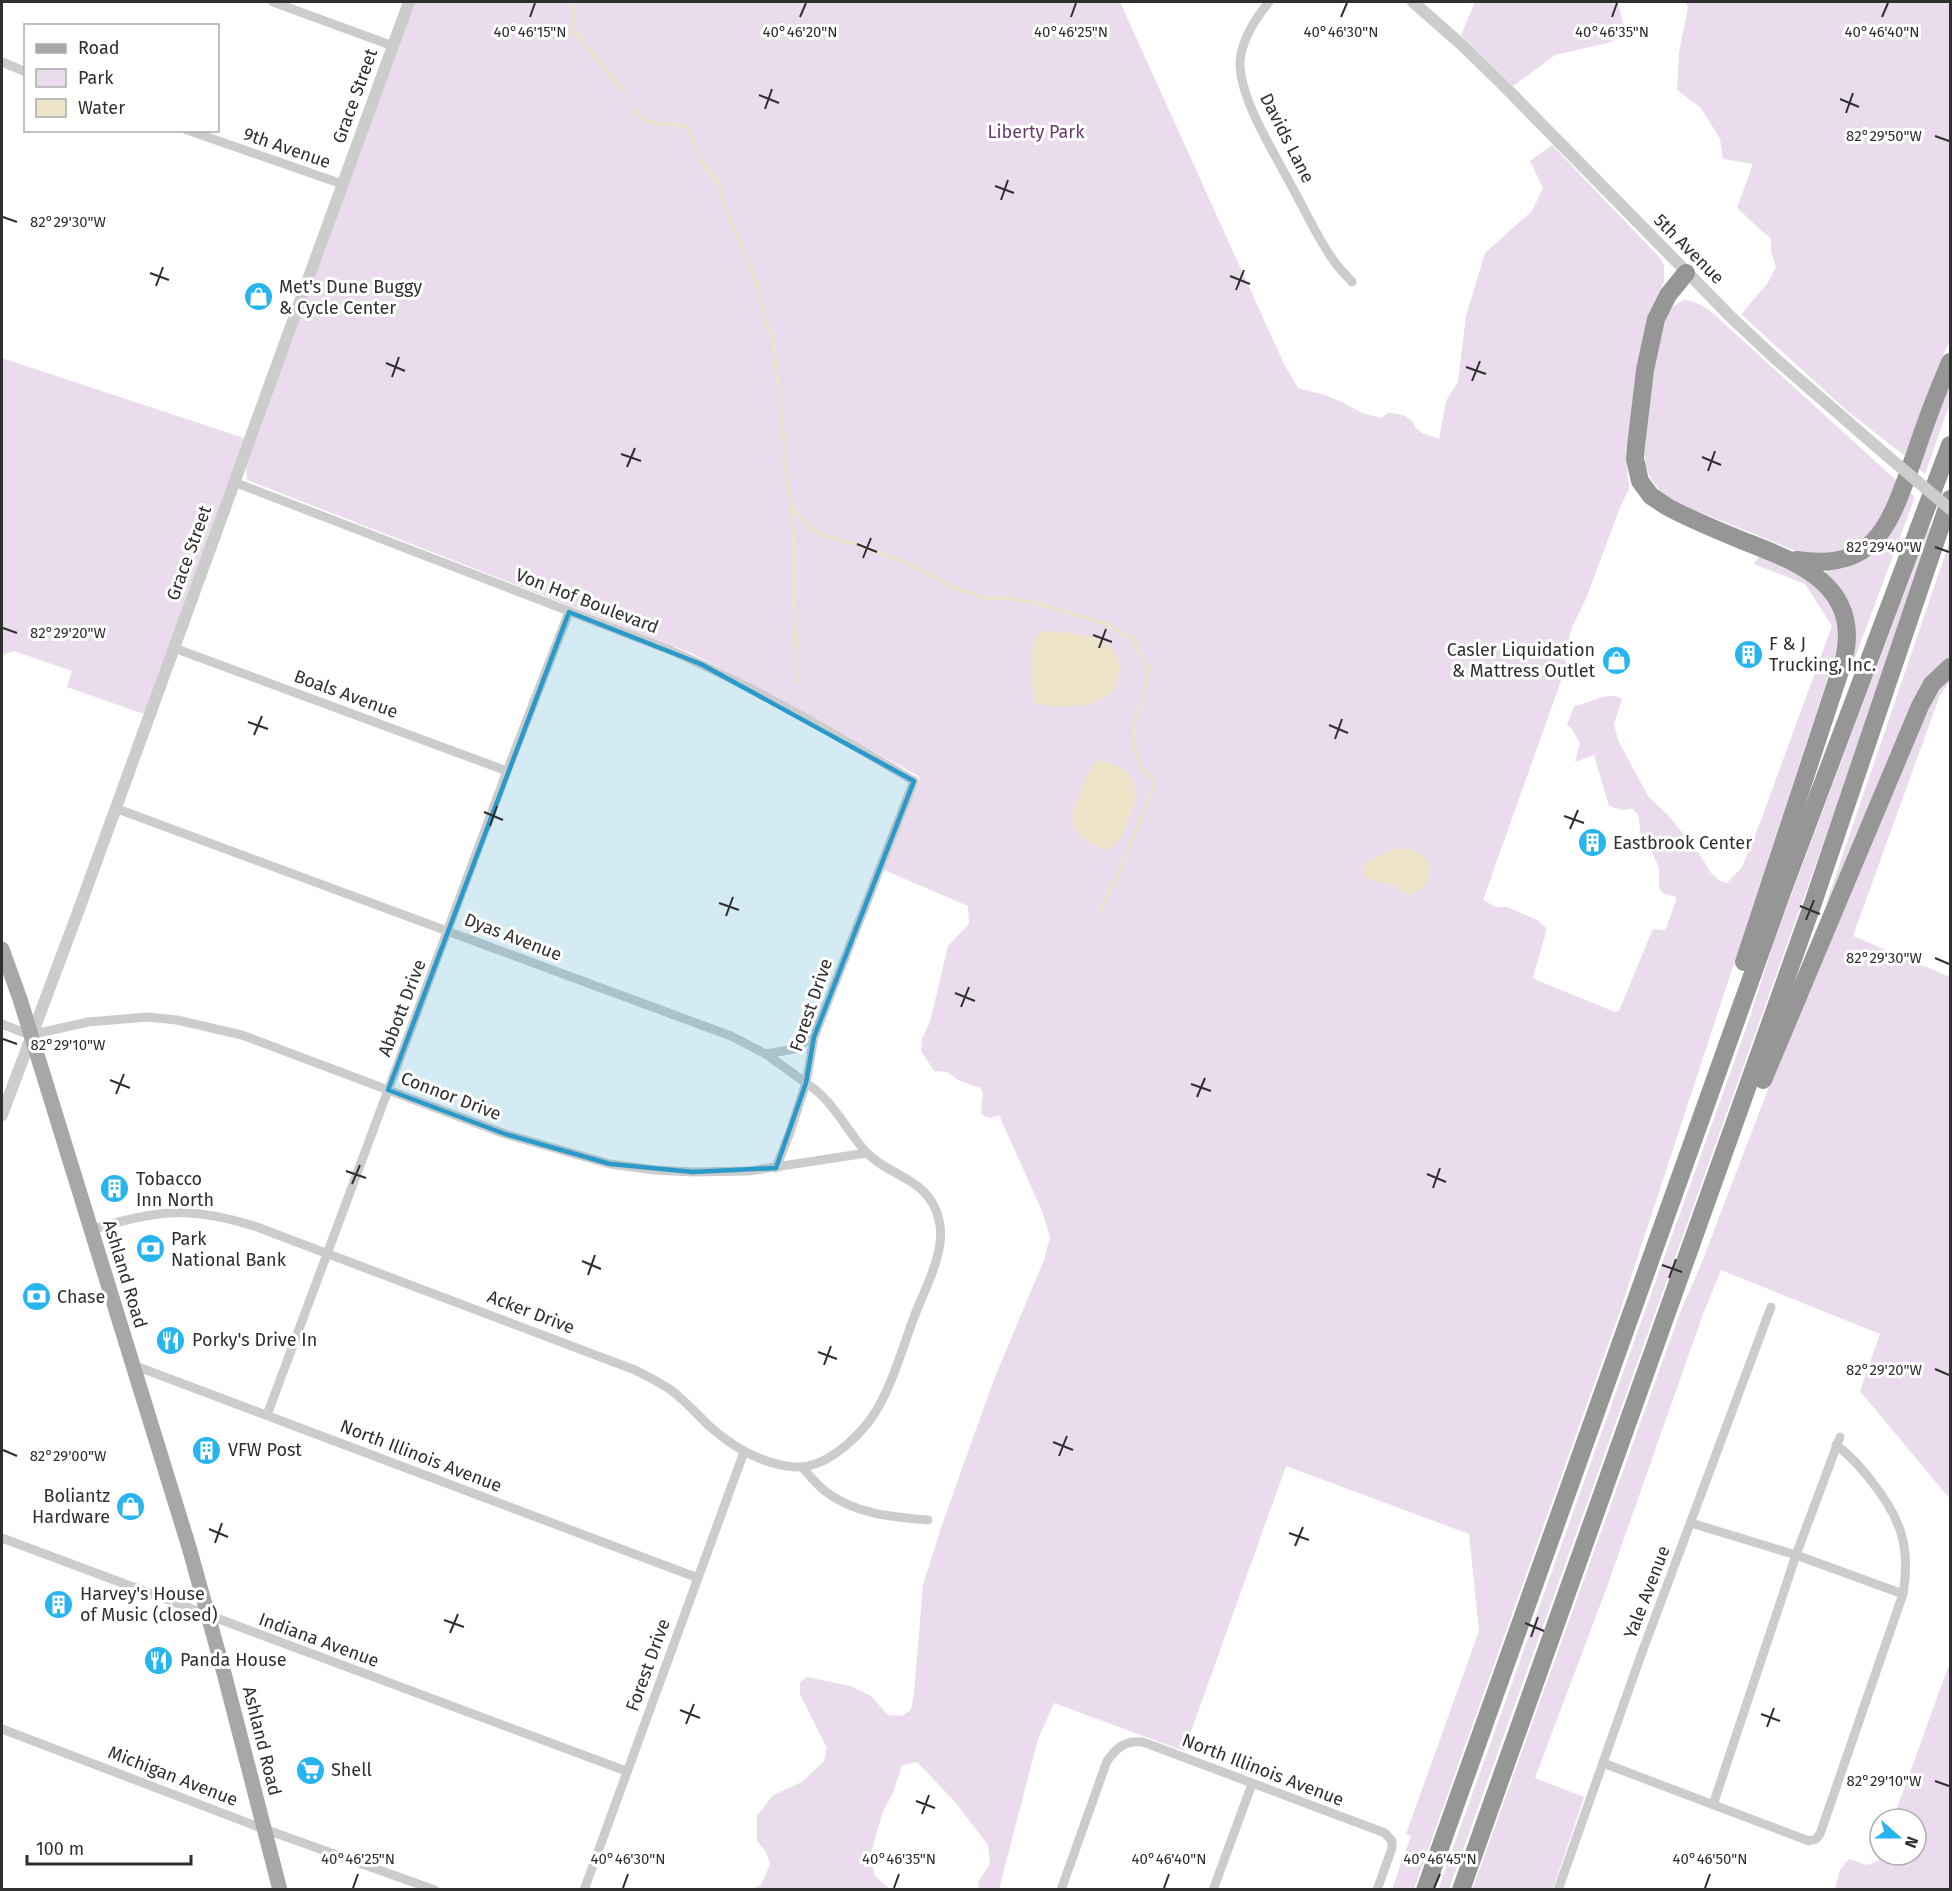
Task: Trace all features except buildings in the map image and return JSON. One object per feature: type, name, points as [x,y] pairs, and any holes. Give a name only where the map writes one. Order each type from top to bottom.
[{"type":"highway","points":[[1653,1252],[1681,1155],[1846,651],[1846,624],[1841,607],[1836,596],[1823,581],[1789,558],[1674,511],[1651,496],[1640,481],[1635,459],[1636,446],[1652,332],[1661,308],[1686,273]]},
{"type":"highway","points":[[1789,558],[1812,562],[1835,561],[1856,555],[1878,537],[1896,507],[1950,362]]},
{"type":"highway","points":[[1425,1890],[1782,892],[1950,445]]},
{"type":"highway","points":[[1461,1890],[1814,903],[1950,499]]},
{"type":"highway","points":[[1673,1298],[1695,1263],[1774,1053],[1920,706],[1932,684],[1950,667]]},
{"type":"main road","name":"Ashland Road","points":[[2,949],[20,999],[209,1616],[280,1890]]},
{"type":"street","points":[[273,2],[393,46]]},
{"type":"street","name":"Grace Street","points":[[2,1115],[409,2]]},
{"type":"street","name":"Davids Lane","points":[[1269,2],[1250,28],[1242,51],[1241,71],[1244,89],[1315,230],[1333,261],[1352,282]]},
{"type":"street","name":"5th Avenue","points":[[1413,2],[1501,83],[1686,273],[1778,362],[1950,509]]},
{"type":"street","points":[[2,62],[24,71]]},
{"type":"street","name":"9th Avenue","points":[[193,132],[342,184]]},
{"type":"street","name":"Von Hof Boulevard","points":[[234,482],[701,664],[833,734],[914,781]]},
{"type":"street","name":"Abbott Drive","points":[[267,1415],[507,771],[569,612]]},
{"type":"street","name":"Boals Avenue","points":[[174,648],[507,771]]},
{"type":"street","name":"Forest Drive","points":[[806,1083],[814,1037],[914,781]]},
{"type":"street","name":"Dyas Avenue","points":[[116,808],[731,1036],[766,1054],[806,1083]]},
{"type":"street","name":"Connor Drive","points":[[30,1035],[116,1018],[147,1017],[177,1020],[242,1035],[505,1134],[610,1164],[656,1170],[749,1172],[867,1152]]},
{"type":"street","points":[[2,1024],[30,1035]]},
{"type":"street","points":[[766,1054],[794,1049],[814,1037]]},
{"type":"street","points":[[776,1168],[806,1083],[820,1094],[867,1152],[909,1179],[927,1194],[937,1213],[941,1232],[934,1266],[881,1401],[871,1418],[850,1442],[816,1463],[802,1467],[826,1492],[846,1504],[881,1514],[928,1520]]},
{"type":"street","name":"Acker Drive","points":[[91,1230],[152,1214],[205,1213],[237,1220],[635,1370],[671,1390],[727,1441],[744,1452],[778,1464],[802,1467]]},
{"type":"street","name":"Yale Avenue","points":[[1558,1890],[1641,1655],[1771,1307]]},
{"type":"street","name":"North Illinois Avenue","points":[[133,1365],[698,1578]]},
{"type":"street","points":[[1603,1763],[1713,1805],[1809,1841],[1816,1839],[1820,1834],[1903,1594],[1905,1580],[1905,1548],[1896,1515],[1880,1491],[1838,1441],[1796,1556],[1713,1805]]},
{"type":"street","name":"Forest Drive","points":[[584,1890],[744,1452]]},
{"type":"street","points":[[1691,1523],[1796,1556],[1903,1594]]},
{"type":"street","name":"Indiana Avenue","points":[[2,1538],[627,1771]]},
{"type":"street","name":"Michigan Avenue","points":[[2,1729],[264,1829],[435,1890]]},
{"type":"street","name":"North Illinois Avenue","points":[[1061,1890],[1103,1770],[1113,1753],[1120,1746],[1129,1742],[1143,1742],[1385,1833],[1392,1841],[1392,1848],[1377,1890]]},
{"type":"street","points":[[1213,1890],[1252,1784]]},
{"type":"highlighted area","points":[[569,612],[701,664],[914,781],[814,1037],[806,1083],[776,1168],[693,1172],[610,1164],[505,1134],[388,1090]]},
{"type":"green space","name":"Liberty Park","points":[[415,2],[1120,2],[1284,364],[1298,388],[1325,395],[1362,413],[1381,418],[1388,413],[1402,415],[1411,420],[1422,433],[1439,439],[1446,401],[1458,382],[1466,316],[1485,253],[1532,211],[1543,188],[1530,161],[1552,145],[1660,258],[1664,266],[1664,282],[1648,314],[1638,361],[1626,453],[1629,489],[1572,628],[1564,657],[1567,664],[1483,900],[1496,907],[1507,907],[1537,920],[1546,928],[1534,979],[1615,1012],[1619,1011],[1652,931],[1666,928],[1676,901],[1676,897],[1663,893],[1659,887],[1659,868],[1650,847],[1641,836],[1638,814],[1632,809],[1622,810],[1609,806],[1594,755],[1575,762],[1580,743],[1567,725],[1574,706],[1611,696],[1622,699],[1614,724],[1618,740],[1648,796],[1668,815],[1700,855],[1711,873],[1720,881],[1727,883],[1742,867],[1832,626],[1805,584],[1754,564],[1759,556],[1802,576],[1825,595],[1833,607],[1838,640],[1834,660],[1618,1317],[1414,1889],[1392,1889],[1411,1836],[1406,1834],[1479,1631],[1469,1534],[1286,1466],[1184,1751],[1054,1703],[1038,1739],[999,1889],[979,1889],[978,1882],[990,1864],[988,1845],[955,1802],[917,1762],[902,1765],[893,1793],[883,1811],[870,1856],[875,1876],[890,1889],[752,1889],[761,1885],[770,1864],[766,1852],[757,1841],[757,1816],[773,1795],[802,1782],[824,1761],[827,1748],[800,1694],[800,1682],[807,1677],[850,1686],[871,1696],[888,1715],[902,1716],[911,1710],[923,1585],[995,1377],[1044,1260],[1050,1237],[1042,1211],[999,1115],[991,1118],[984,1116],[981,1112],[983,1093],[980,1088],[958,1080],[947,1072],[934,1071],[921,1051],[922,1039],[930,1022],[948,946],[969,924],[968,906],[884,870],[920,777],[693,654],[247,480],[246,468]]},
{"type":"green space","points":[[1475,2],[1618,2],[1623,23],[1612,42],[1555,55],[1513,86],[1461,35]]},
{"type":"green space","points":[[1685,2],[1950,2],[1950,340],[1934,376],[1905,456],[1846,410],[1741,314],[1767,284],[1776,267],[1771,251],[1771,238],[1737,208],[1753,164],[1723,159],[1720,139],[1701,108],[1677,90],[1679,52],[1688,7]]},
{"type":"green space","points":[[1684,300],[1698,303],[1706,308],[1897,481],[1882,517],[1864,539],[1837,554],[1801,553],[1687,507],[1660,491],[1645,465],[1650,400],[1664,323],[1673,307]]},
{"type":"green space","points":[[2,358],[244,438],[144,714],[67,687],[72,671],[14,651],[2,655]]},
{"type":"green space","points":[[1950,380],[1950,403],[1925,474],[1917,467]]},
{"type":"green space","points":[[1909,491],[1915,497],[1829,727],[1849,664],[1826,574],[1827,570],[1877,549],[1893,530]]},
{"type":"green space","points":[[1929,527],[1932,528],[1837,805],[1449,1889],[1438,1890],[1748,1023],[1774,941]]},
{"type":"green space","points":[[1950,540],[1950,659],[1829,905],[1826,904]]},
{"type":"green space","points":[[1950,674],[1950,682],[1940,695],[1853,936],[1950,977],[1950,1499],[1860,1391],[1880,1334],[1721,1270],[1703,1314],[1608,1584],[1535,1778],[1584,1797],[1553,1889],[1472,1890],[1681,1310],[1700,1267],[1767,1092],[1928,702]]},
{"type":"green space","points":[[1950,1662],[1950,1889],[1835,1889],[1840,1870],[1849,1859],[1868,1865],[1868,1867],[1928,1867],[1928,1807],[1897,1807]]},
{"type":"water","points":[[1043,631],[1089,637],[1112,649],[1118,660],[1119,674],[1113,692],[1095,702],[1079,705],[1056,706],[1035,703],[1031,654],[1037,637]]},
{"type":"water","points":[[1096,761],[1110,763],[1123,770],[1129,775],[1135,787],[1132,808],[1124,831],[1117,843],[1105,850],[1080,835],[1075,828],[1074,821],[1076,803]]},
{"type":"water","points":[[1397,848],[1411,850],[1423,856],[1429,866],[1430,872],[1425,883],[1420,890],[1409,895],[1387,883],[1370,880],[1363,874],[1367,861]]},
{"type":"waterway","points":[[572,2],[575,16],[571,25],[573,33],[580,35],[583,43],[625,92]]},
{"type":"waterway","points":[[634,108],[640,116],[653,123],[673,124],[688,128],[703,164],[720,186],[725,208],[758,287],[766,324],[772,334],[781,391],[784,459],[790,499]]},
{"type":"waterway","points":[[790,499],[795,511],[811,528],[825,536],[894,558],[953,588],[983,598],[1010,598],[1040,604],[1107,624],[1135,639],[1136,647],[1147,664],[1148,670],[1143,699],[1135,718],[1133,744],[1141,767],[1154,781],[1154,786],[1117,877],[1098,913]]},
{"type":"waterway","points":[[791,508],[794,542],[797,682]]},
{"type":"place","name":"Met's Dune Buggy & Cycle Center","points":[[258,297]]},
{"type":"place","name":"F & J Trucking, Inc.","points":[[1748,654]]},
{"type":"place","name":"Casler Liquidation & Mattress Outlet","points":[[1616,660]]},
{"type":"place","name":"Eastbrook Center","points":[[1592,843]]},
{"type":"place","name":"Tobacco Inn North","points":[[115,1189]]},
{"type":"place","name":"Park National Bank","points":[[150,1249]]},
{"type":"place","name":"Chase","points":[[36,1297]]},
{"type":"place","name":"Porky's Drive In","points":[[171,1340]]},
{"type":"place","name":"VFW Post","points":[[207,1450]]},
{"type":"place","name":"Boliantz Hardware","points":[[131,1506]]},
{"type":"place","name":"Harvey's House of Music (closed)","points":[[59,1604]]},
{"type":"place","name":"Panda House","points":[[159,1660]]},
{"type":"place","name":"Shell","points":[[310,1770]]}]
